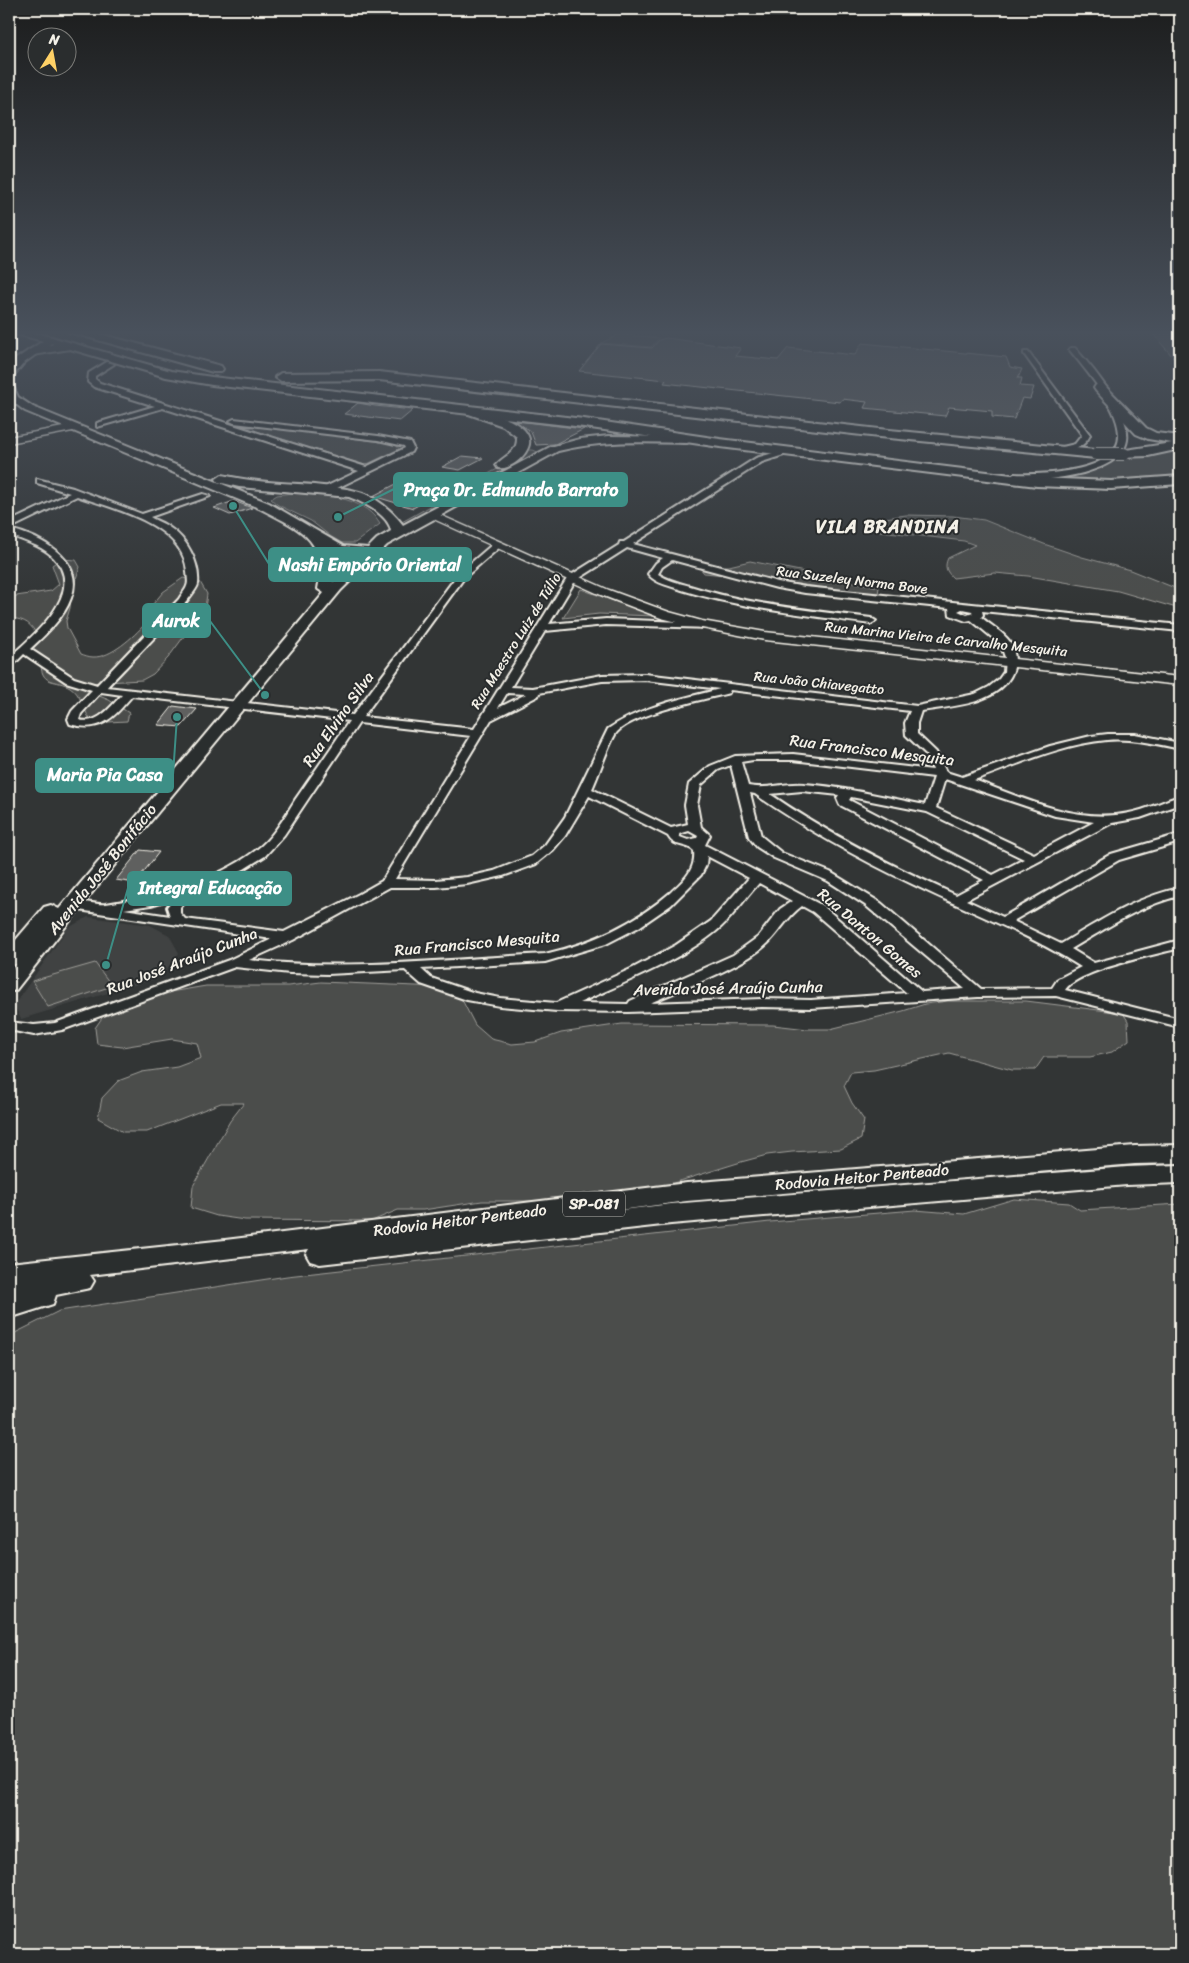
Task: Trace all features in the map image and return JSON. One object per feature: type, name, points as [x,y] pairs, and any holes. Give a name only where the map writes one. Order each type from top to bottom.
[{"type":"main road","points":[[59,422],[258,503],[298,524],[331,547],[354,552],[372,552]]},
{"type":"main road","points":[[504,422],[518,430],[523,438],[524,445],[522,450],[539,450],[542,455]]},
{"type":"main road","points":[[572,422],[681,435],[698,434],[714,428],[715,422]]},
{"type":"main road","points":[[776,422],[1048,451],[1096,454],[1148,452],[1180,445]]},
{"type":"main road","points":[[759,454],[730,437],[730,430],[738,424],[780,422]]},
{"type":"main road","points":[[1131,422],[1140,431],[1153,436],[1180,440]]},
{"type":"main road","points":[[584,423],[720,443],[759,454],[787,451],[1086,485],[1134,485],[1180,480]]},
{"type":"main road","points":[[825,456],[892,460],[909,458],[919,451],[918,445],[912,441],[879,433]]},
{"type":"main road","points":[[161,464],[239,483],[326,490],[363,498],[384,512],[397,528],[431,514],[542,455],[564,446],[609,439],[677,439],[720,443]]},
{"type":"main road","name":"Avenida José Bonifácio","points":[[9,960],[336,587],[397,528],[416,514],[514,458],[522,450]]},
{"type":"main road","points":[[258,503],[264,495],[284,488]]},
{"type":"main road","points":[[384,512],[416,514]]},
{"type":"main road","name":"Avenida José Bonifácio","points":[[9,986],[354,552],[367,540],[397,528]]},
{"type":"main road","points":[[311,533],[324,550],[328,570],[325,589]]},
{"type":"main road","name":"Rodovia Heitor Penteado","points":[[13,1275],[687,1192],[1135,1155],[1180,1154]]},
{"type":"main road","name":"Rodovia Heitor Penteado","points":[[13,1275],[91,1280],[671,1214],[1127,1176],[1180,1174]]},
{"type":"main road","points":[[9,1307],[91,1280]]},
{"type":"street","points":[[100,425],[111,422]]},
{"type":"street","points":[[217,422],[366,470]]},
{"type":"street","points":[[242,422],[387,439],[408,444],[408,450],[326,490]]},
{"type":"street","points":[[1048,451],[1078,446],[1082,443],[1086,435],[1076,422]]},
{"type":"street","points":[[986,475],[1024,478],[1059,475],[1085,470],[1108,459],[1119,450],[1124,442],[1124,432],[1121,422]]},
{"type":"street","points":[[11,439],[74,428]]},
{"type":"street","name":"Rua Maestro Luiz de Túlio","points":[[387,883],[476,733],[507,686],[571,579],[759,454]]},
{"type":"street","points":[[40,481],[76,492],[142,517],[168,530],[184,549],[191,562],[193,585],[182,601],[76,714],[73,719],[74,722],[89,725],[105,720],[128,693]]},
{"type":"street","points":[[10,528],[76,492]]},
{"type":"street","points":[[142,517],[206,496]]},
{"type":"street","name":"Rua Marina Vieira de Carvalho Mesquita","points":[[431,514],[571,579],[666,615],[708,626],[765,636],[1180,681]]},
{"type":"street","points":[[10,528],[55,554],[65,567],[70,589],[65,603],[31,654],[19,662],[10,663]]},
{"type":"street","name":"Rua Suzeley Norma Bove","points":[[623,544],[755,580],[796,588],[969,610],[1180,628]]},
{"type":"street","name":"Rua Elvino Silva","points":[[101,909],[151,901],[188,890],[240,866],[261,853],[280,832],[356,719],[461,576],[497,545]]},
{"type":"street","points":[[670,557],[659,565],[653,574],[662,580],[690,590],[768,607],[871,621]]},
{"type":"street","points":[[969,610],[1005,643],[1010,652],[1011,663]]},
{"type":"street","points":[[654,624],[661,622],[666,615]]},
{"type":"street","name":"Rua Marina Vieira de Carvalho Mesquita","points":[[540,628],[606,622],[708,626]]},
{"type":"street","points":[[31,654],[70,680],[99,689],[476,733]]},
{"type":"street","points":[[10,663],[31,654]]},
{"type":"street","name":"Rua João Chiavegatto","points":[[507,686],[533,691],[602,678],[624,676],[917,709],[978,697],[1003,681],[1009,672],[1011,663]]},
{"type":"street","points":[[682,682],[692,687],[694,693],[693,700]]},
{"type":"street","points":[[485,720],[508,706],[546,688]]},
{"type":"street","points":[[387,883],[435,885],[467,881],[507,871],[535,860],[552,844],[570,819],[612,731],[623,722],[646,712],[731,689]]},
{"type":"street","points":[[917,709],[911,723],[912,735],[932,754],[941,774],[930,809]]},
{"type":"street","points":[[964,780],[1078,741],[1108,737],[1133,737],[1180,746]]},
{"type":"street","name":"Rua Francisco Mesquita","points":[[683,830],[691,810],[692,793],[695,784],[714,768],[736,759],[752,757],[793,757],[941,774],[964,780],[1044,809],[1089,818],[1110,819],[1128,817],[1180,800]]},
{"type":"street","points":[[736,759],[755,837],[761,846],[826,875],[858,893],[876,906],[978,993]]},
{"type":"street","points":[[759,792],[802,787],[848,793],[930,809],[1034,859]]},
{"type":"street","points":[[743,788],[759,792],[794,816],[913,880],[1062,950],[1092,968]]},
{"type":"street","points":[[584,789],[644,820],[704,835],[702,840],[696,845],[678,841],[683,830]]},
{"type":"street","points":[[848,793],[843,798],[844,802],[993,880]]},
{"type":"street","points":[[956,900],[1110,819]]},
{"type":"street","points":[[1003,922],[1115,857],[1180,838]]},
{"type":"street","name":"Rua Francisco Mesquita","points":[[234,963],[290,969],[328,970],[545,958],[592,945],[641,922],[665,905],[693,877],[700,865],[696,845]]},
{"type":"street","name":"Rua Danton Gomes","points":[[696,845],[802,900],[835,922],[918,996]]},
{"type":"street","points":[[557,1007],[638,971],[681,948],[716,924],[757,877]]},
{"type":"street","name":"Rua José Araújo Cunha","points":[[9,1026],[34,1030],[57,1027],[234,963],[288,937],[387,883]]},
{"type":"street","points":[[181,922],[174,913],[173,907],[188,890]]},
{"type":"street","points":[[1062,950],[1131,908],[1159,897],[1180,892]]},
{"type":"street","points":[[628,1008],[738,958],[763,940],[785,912],[802,900]]},
{"type":"street","points":[[72,905],[288,937]]},
{"type":"street","points":[[1056,992],[1063,982],[1079,972],[1180,944]]},
{"type":"street","name":"Avenida José Araújo Cunha","points":[[409,966],[426,981],[472,997],[500,1002],[557,1007],[628,1008],[762,1003],[811,1004],[978,993],[1056,992],[1180,1023]]},
{"type":"shaded area","points":[[258,426],[390,443],[399,449],[365,465],[247,428]]},
{"type":"shaded area","points":[[1180,448],[1180,478],[1123,483],[1043,479],[1070,475],[1116,457],[1164,452]]},
{"type":"shaded area","points":[[525,450],[533,450],[540,453],[404,527],[400,523],[517,458]]},
{"type":"shaded area","points":[[299,492],[327,495],[355,503],[370,512],[380,524],[355,543],[342,543],[311,521],[278,505],[271,499],[277,495]]},
{"type":"shaded area","points":[[906,515],[953,516],[984,520],[1044,544],[1130,570],[1180,590],[1180,609],[1118,591],[1028,576],[995,573],[953,578],[946,569],[948,558],[975,545],[964,541],[872,530],[869,524],[878,519]]},
{"type":"shaded area","points":[[61,559],[76,560],[80,567],[71,593],[70,608],[66,621],[67,628],[81,654],[88,656],[93,657],[107,654],[128,640],[145,624],[143,616],[163,592],[183,578],[200,582],[207,594],[205,608],[168,658],[153,674],[142,680],[87,683],[85,690],[109,700],[129,713],[127,721],[108,722],[89,718],[79,697],[70,687],[47,679],[42,672],[41,665],[22,654],[35,632],[24,621],[9,618],[9,597],[51,591],[59,584],[52,565]]},
{"type":"shaded area","points":[[750,561],[879,587],[878,594],[704,573],[699,567],[729,566]]},
{"type":"shaded area","points":[[581,589],[655,616],[599,614],[563,618]]},
{"type":"shaded area","points":[[88,917],[150,925],[169,935],[179,953],[161,977],[21,1019],[14,1005],[68,928]]},
{"type":"shaded area","points":[[95,963],[112,986],[48,1007],[32,981]]},
{"type":"shaded area","points":[[321,982],[439,987],[458,992],[475,1025],[491,1039],[512,1044],[535,1042],[561,1033],[622,1024],[773,1025],[808,1029],[830,1029],[925,1004],[948,1001],[1026,1001],[1123,1013],[1128,1021],[1129,1040],[1112,1052],[1090,1057],[1044,1057],[1035,1070],[1012,1070],[949,1053],[874,1070],[851,1072],[844,1086],[852,1103],[864,1120],[861,1139],[841,1149],[767,1155],[596,1207],[557,1201],[482,1201],[423,1210],[398,1210],[372,1221],[245,1220],[217,1216],[191,1208],[193,1186],[230,1121],[244,1103],[221,1103],[147,1132],[123,1132],[98,1118],[102,1098],[118,1081],[142,1072],[177,1067],[201,1058],[197,1043],[172,1039],[122,1047],[97,1044],[95,1028],[108,1009],[152,995],[206,986],[288,986]]},
{"type":"shaded area","points":[[1014,1199],[1069,1203],[1080,1210],[1180,1204],[1180,1954],[9,1954],[9,1336],[59,1311],[287,1276],[770,1222],[915,1210],[964,1214]]},
{"type":"building","points":[[517,422],[584,429],[555,444],[536,445],[531,432]]},
{"type":"building","points":[[462,456],[483,458],[460,470],[442,467]]},
{"type":"building","points":[[396,484],[438,494],[413,508],[373,496]]},
{"type":"building","points":[[234,501],[252,508],[230,515],[214,508]]},
{"type":"building","points":[[173,706],[197,709],[181,727],[158,725]]},
{"type":"building","points":[[140,850],[159,852],[135,883],[116,880]]},
{"type":"place","name":"Nashi Empório Oriental","points":[[233,506]]},
{"type":"place","name":"Praça Dr. Edmundo Barrato","points":[[338,517]]},
{"type":"place","name":"Aurok","points":[[265,695]]},
{"type":"place","name":"Maria Pia Casa","points":[[177,717]]},
{"type":"place","name":"Integral Educação","points":[[106,965]]},
{"type":"district","name":"VILA BRANDINA","points":[[888,527]]}]
